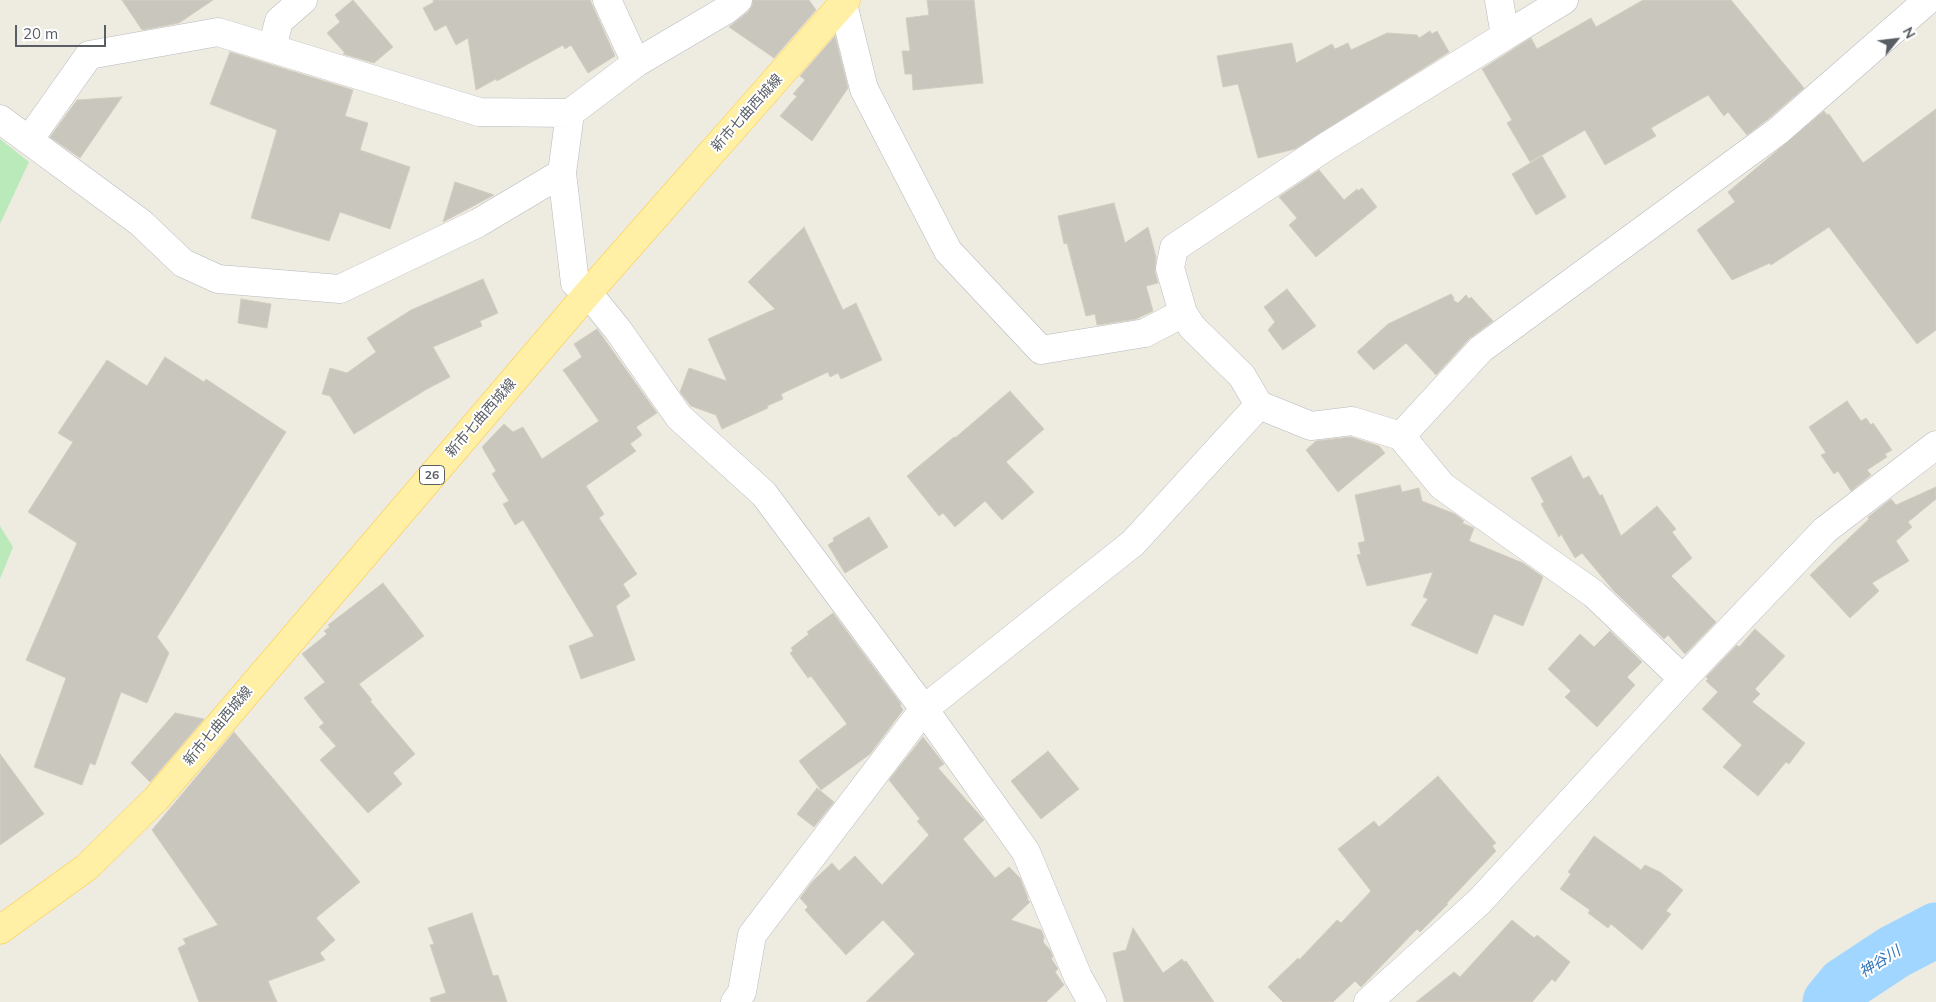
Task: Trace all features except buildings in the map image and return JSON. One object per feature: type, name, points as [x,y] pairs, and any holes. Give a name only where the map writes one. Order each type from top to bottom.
[{"type":"main road","name":"新市七曲西城線","points":[[0,930],[87,867],[156,799],[588,293],[844,2]]},
{"type":"street","points":[[272,48],[279,21],[303,0]]},
{"type":"street","points":[[607,0],[636,63]]},
{"type":"street","points":[[29,140],[89,55],[218,32],[479,112],[570,113],[636,63],[726,10],[738,0]]},
{"type":"street","points":[[1499,0],[1505,36]]},
{"type":"street","points":[[1564,0],[1327,146],[1174,248],[1170,268],[1183,313],[1192,327],[1242,376],[1259,405],[1311,426],[1352,421],[1401,436],[1442,486],[1594,594],[1683,679]]},
{"type":"street","points":[[1401,436],[1481,349],[1778,132],[1928,0]]},
{"type":"street","points":[[844,2],[864,89],[948,251],[1041,350],[1145,332],[1183,313]]},
{"type":"street","points":[[570,113],[562,173],[574,283],[588,293],[618,330],[679,417],[764,494],[924,709],[1026,852],[1078,977],[1092,1002]]},
{"type":"street","points":[[0,119],[141,223],[183,263],[218,279],[340,289],[478,223],[562,173]]},
{"type":"street","points":[[735,1002],[742,992],[752,935],[924,709],[1133,543],[1259,405]]},
{"type":"street","points":[[1368,1002],[1479,902],[1683,679],[1825,530],[1936,445]]},
{"type":"green space","points":[[0,139],[29,162],[0,224]]},
{"type":"green space","points":[[0,526],[13,547],[0,579]]},
{"type":"waterway","name":"神谷川","points":[[1830,1002],[1844,985],[1894,952],[1936,930]]}]
